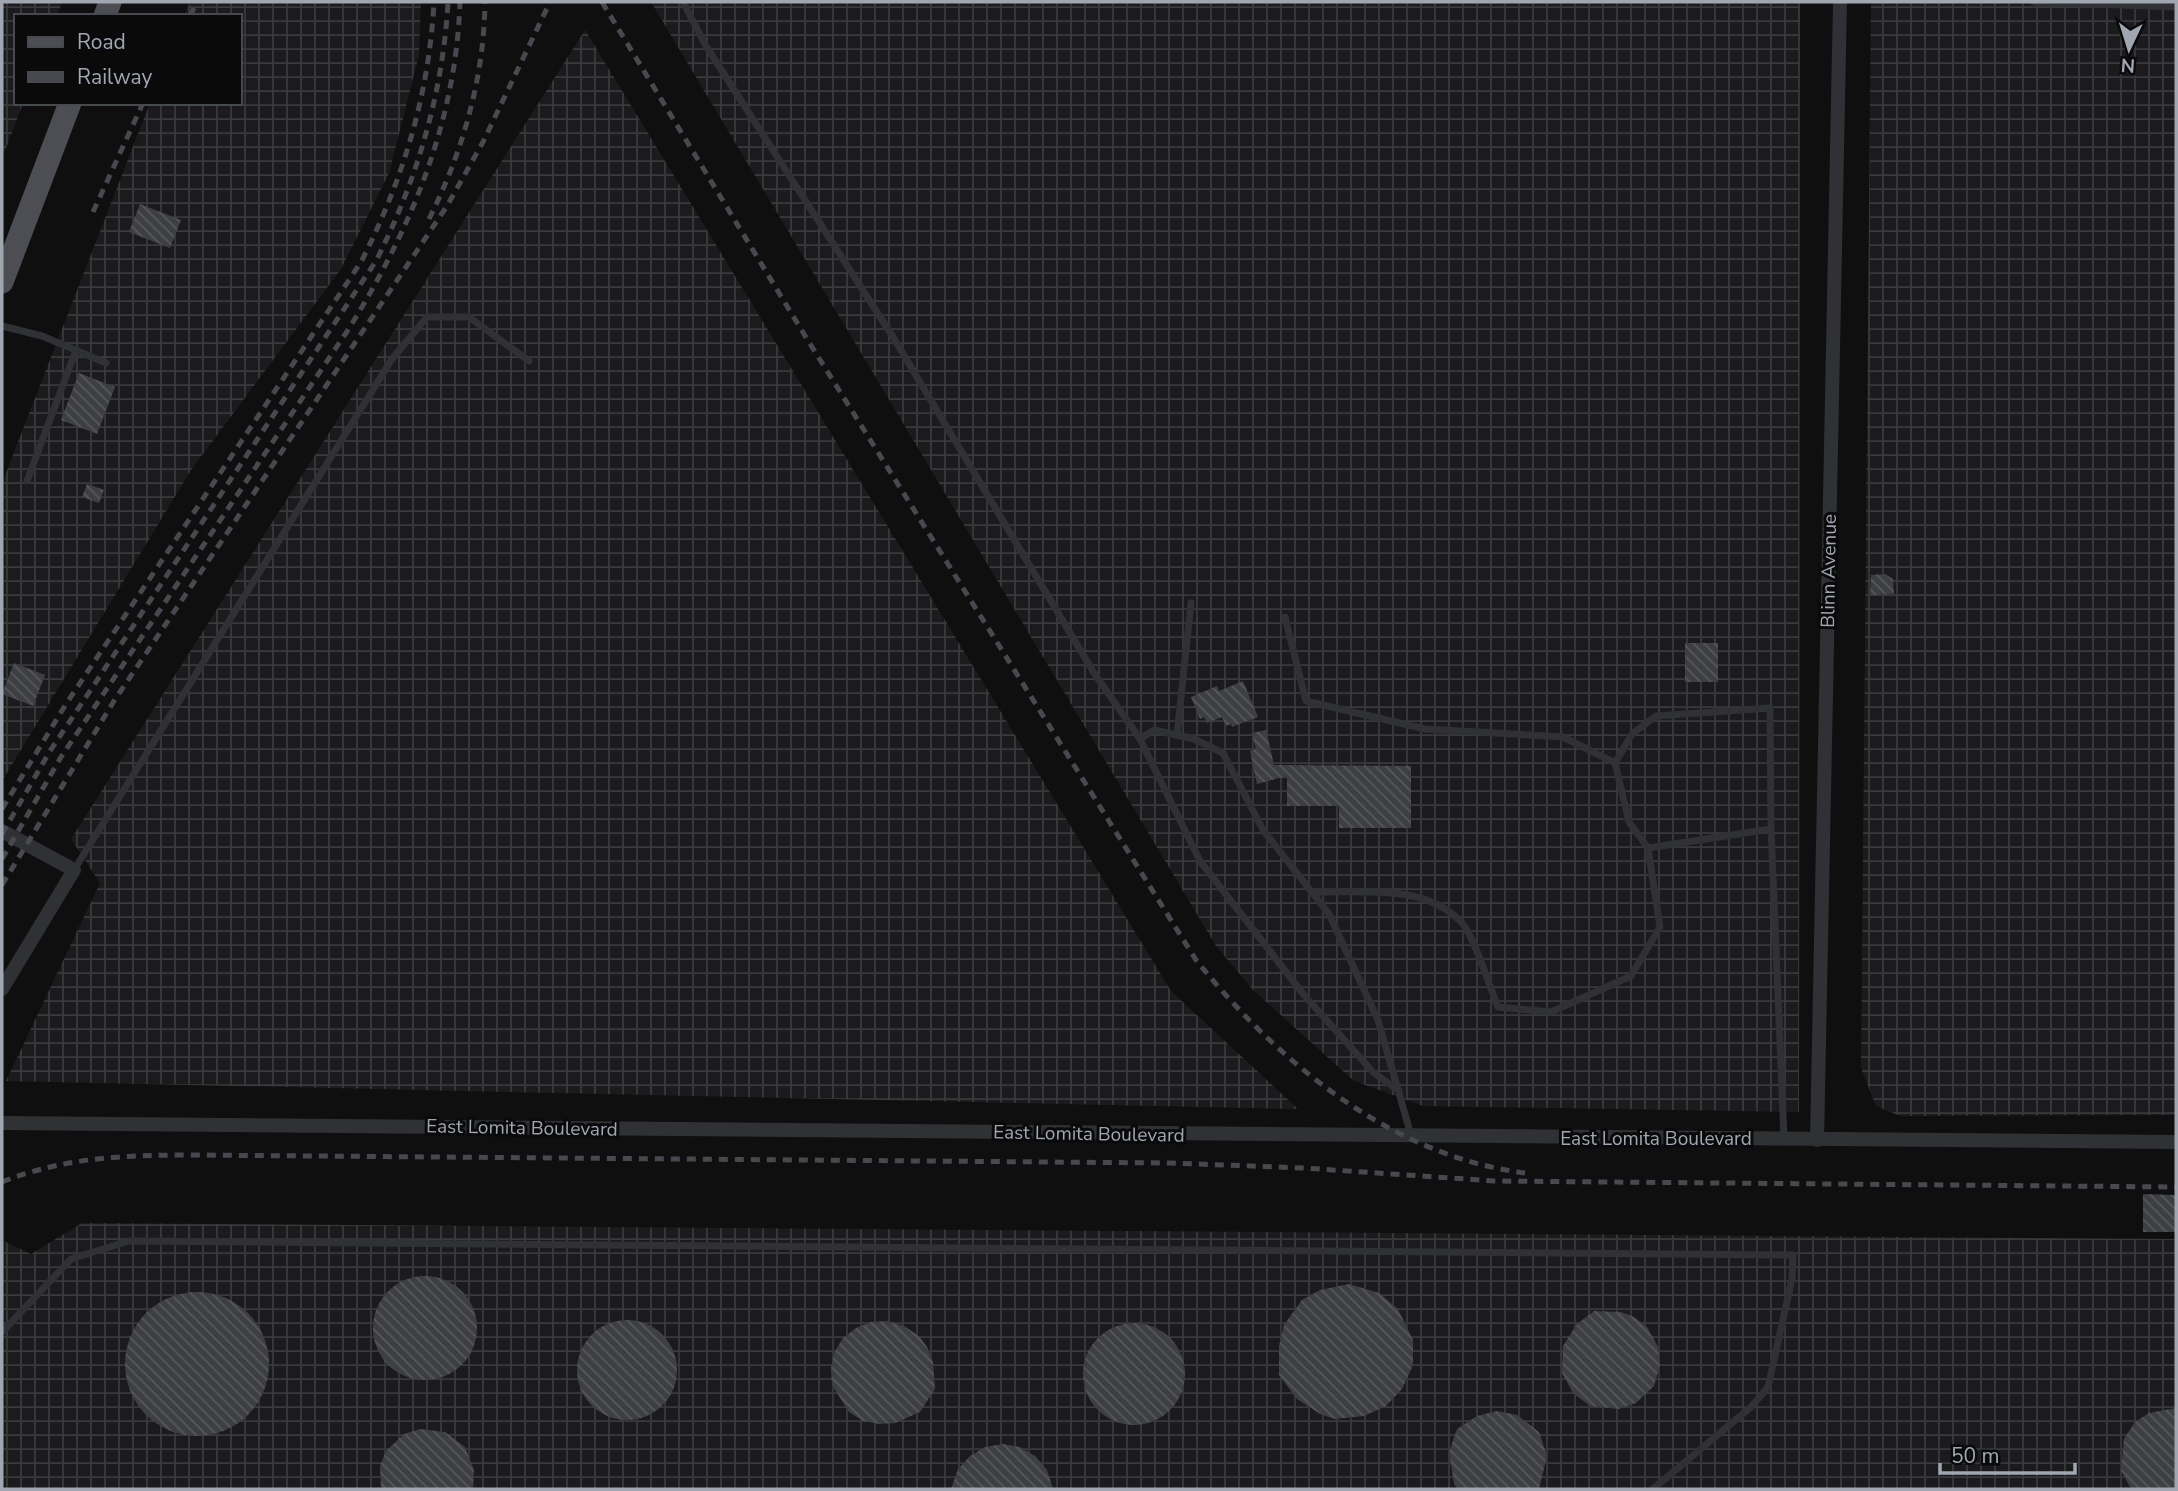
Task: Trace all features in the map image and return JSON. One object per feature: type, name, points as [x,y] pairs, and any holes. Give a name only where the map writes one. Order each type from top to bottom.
[{"type":"main road","points":[[2,282],[69,105]]},
{"type":"street","name":"Blinn Avenue","points":[[1817,1140],[1840,2]]},
{"type":"street","points":[[2,831],[74,870],[2,989]]},
{"type":"street","name":"East Lomita Boulevard","points":[[2,1123],[1412,1138],[2176,1142]]},
{"type":"lane","points":[[683,2],[706,46],[893,337],[1094,673],[1140,739],[1200,861],[1304,995],[1373,1072],[1399,1091]]},
{"type":"lane","points":[[2034,2],[2176,7]]},
{"type":"lane","points":[[74,870],[392,359],[427,317],[470,317],[529,361]]},
{"type":"lane","points":[[2,326],[42,336],[106,363]]},
{"type":"lane","points":[[27,481],[76,350]]},
{"type":"lane","points":[[1177,735],[1191,603]]},
{"type":"lane","points":[[1285,617],[1306,701],[1425,729],[1563,737],[1615,762]]},
{"type":"lane","points":[[1313,892],[1395,893],[1429,900],[1463,923],[1498,1007],[1551,1012],[1631,976],[1660,927],[1648,848],[1629,822],[1615,762],[1632,734],[1656,716],[1770,708],[1771,829],[1784,1140]]},
{"type":"lane","points":[[1140,739],[1154,730],[1194,739],[1223,753],[1264,830],[1329,914],[1378,1020],[1412,1138]]},
{"type":"lane","points":[[1648,848],[1771,829]]},
{"type":"lane","points":[[2,1332],[71,1259],[129,1241],[1216,1248],[1793,1255],[1792,1279],[1768,1387],[1751,1407],[1653,1489]]},
{"type":"shaded area","points":[[2,2],[62,2],[58,14],[14,14],[14,105],[22,105],[2,159]]},
{"type":"shaded area","points":[[190,2],[421,2],[419,55],[389,173],[341,269],[191,470],[2,781],[2,483],[149,105],[242,105],[242,14],[185,14]]},
{"type":"shaded area","points":[[651,2],[1800,2],[1799,1112],[1423,1106],[1354,1081],[1253,990],[1216,946]]},
{"type":"shaded area","points":[[1871,2],[2176,2],[2176,1115],[1900,1116],[1876,1106],[1861,1068]]},
{"type":"shaded area","points":[[585,30],[1171,991],[1298,1109],[6,1081],[100,883],[71,839]]},
{"type":"shaded area","points":[[82,1223],[2176,1239],[2176,1489],[2,1489],[2,1240],[31,1254]]},
{"type":"building","points":[[140,204],[181,220],[170,248],[129,232]]},
{"type":"building","points":[[79,373],[115,387],[97,434],[61,420]]},
{"type":"building","points":[[87,484],[104,490],[99,503],[82,497]]},
{"type":"building","points":[[1885,574],[1893,579],[1894,594],[1870,595],[1871,575]]},
{"type":"building","points":[[1685,643],[1718,643],[1718,682],[1685,682]]},
{"type":"building","points":[[14,663],[45,675],[33,706],[2,694]]},
{"type":"building","points":[[1243,681],[1258,717],[1232,727],[1231,724],[1226,726],[1222,717],[1207,723],[1204,717],[1200,719],[1191,697],[1217,686],[1219,691]]},
{"type":"building","points":[[1266,730],[1274,765],[1411,766],[1411,828],[1339,828],[1339,806],[1287,806],[1287,776],[1257,784],[1250,751],[1256,749],[1252,733]]},
{"type":"building","points":[[2143,1194],[2176,1195],[2176,1232],[2143,1232]]},
{"type":"building","points":[[425,1276],[445,1280],[462,1291],[473,1308],[477,1328],[473,1348],[462,1365],[445,1376],[425,1380],[405,1376],[388,1365],[377,1348],[373,1328],[377,1308],[388,1291],[405,1280]]},
{"type":"building","points":[[1349,1284],[1379,1293],[1398,1309],[1413,1340],[1413,1365],[1402,1389],[1386,1406],[1364,1416],[1335,1419],[1320,1414],[1297,1399],[1279,1375],[1279,1346],[1284,1325],[1302,1300],[1320,1290]]},
{"type":"building","points":[[197,1292],[224,1298],[248,1313],[263,1337],[269,1364],[263,1391],[248,1415],[224,1430],[197,1436],[170,1430],[146,1415],[131,1391],[125,1364],[131,1337],[146,1313],[170,1298]]},
{"type":"building","points":[[1594,1311],[1621,1312],[1634,1317],[1647,1327],[1658,1347],[1660,1365],[1654,1386],[1636,1403],[1619,1409],[1590,1406],[1573,1393],[1562,1373],[1563,1346],[1577,1324]]},
{"type":"building","points":[[627,1320],[646,1324],[662,1335],[673,1351],[677,1370],[673,1389],[662,1405],[646,1416],[627,1420],[608,1416],[592,1405],[581,1389],[577,1370],[581,1351],[592,1335],[608,1324]]},
{"type":"building","points":[[887,1321],[904,1326],[919,1336],[927,1347],[933,1362],[935,1389],[920,1412],[895,1423],[879,1424],[863,1421],[849,1412],[832,1385],[831,1368],[834,1353],[843,1338],[856,1328],[871,1322]]},
{"type":"building","points":[[1134,1323],[1154,1327],[1170,1338],[1181,1354],[1185,1374],[1181,1394],[1170,1410],[1154,1421],[1134,1425],[1114,1421],[1098,1410],[1087,1394],[1083,1374],[1087,1354],[1098,1338],[1114,1327]]},
{"type":"building","points":[[2176,1408],[2176,1489],[2131,1489],[2121,1470],[2124,1439],[2135,1422],[2149,1413]]},
{"type":"building","points":[[1497,1411],[1517,1415],[1539,1432],[1547,1456],[1539,1489],[1458,1489],[1454,1484],[1449,1452],[1457,1429],[1477,1416]]},
{"type":"building","points":[[420,1429],[445,1432],[465,1447],[474,1470],[473,1489],[381,1489],[380,1466],[386,1451],[404,1434]]},
{"type":"building","points":[[1003,1444],[1020,1447],[1035,1456],[1047,1470],[1053,1489],[951,1489],[958,1469],[970,1456],[985,1447]]},
{"type":"railway","points":[[191,14],[197,2]]},
{"type":"railway","points":[[2,809],[66,704],[361,262],[401,168],[420,104],[434,2]]},
{"type":"railway","points":[[2,834],[50,751],[376,261],[404,199],[426,135],[440,69],[448,2]]},
{"type":"railway","points":[[2,859],[61,757],[348,330],[392,253],[426,173],[439,132],[450,90],[460,2]]},
{"type":"railway","points":[[429,219],[452,167],[469,114],[481,58],[485,2]]},
{"type":"railway","points":[[2,885],[114,701],[447,206],[483,142],[550,2]]},
{"type":"railway","points":[[602,2],[807,339],[1196,960],[1263,1034],[1301,1068],[1341,1098],[1384,1125],[1429,1147],[1476,1163],[1525,1173]]},
{"type":"railway","points":[[93,212],[142,105]]},
{"type":"railway","points":[[2,1182],[72,1162],[193,1155],[1170,1163],[1304,1168],[1495,1181],[2176,1187]]}]
